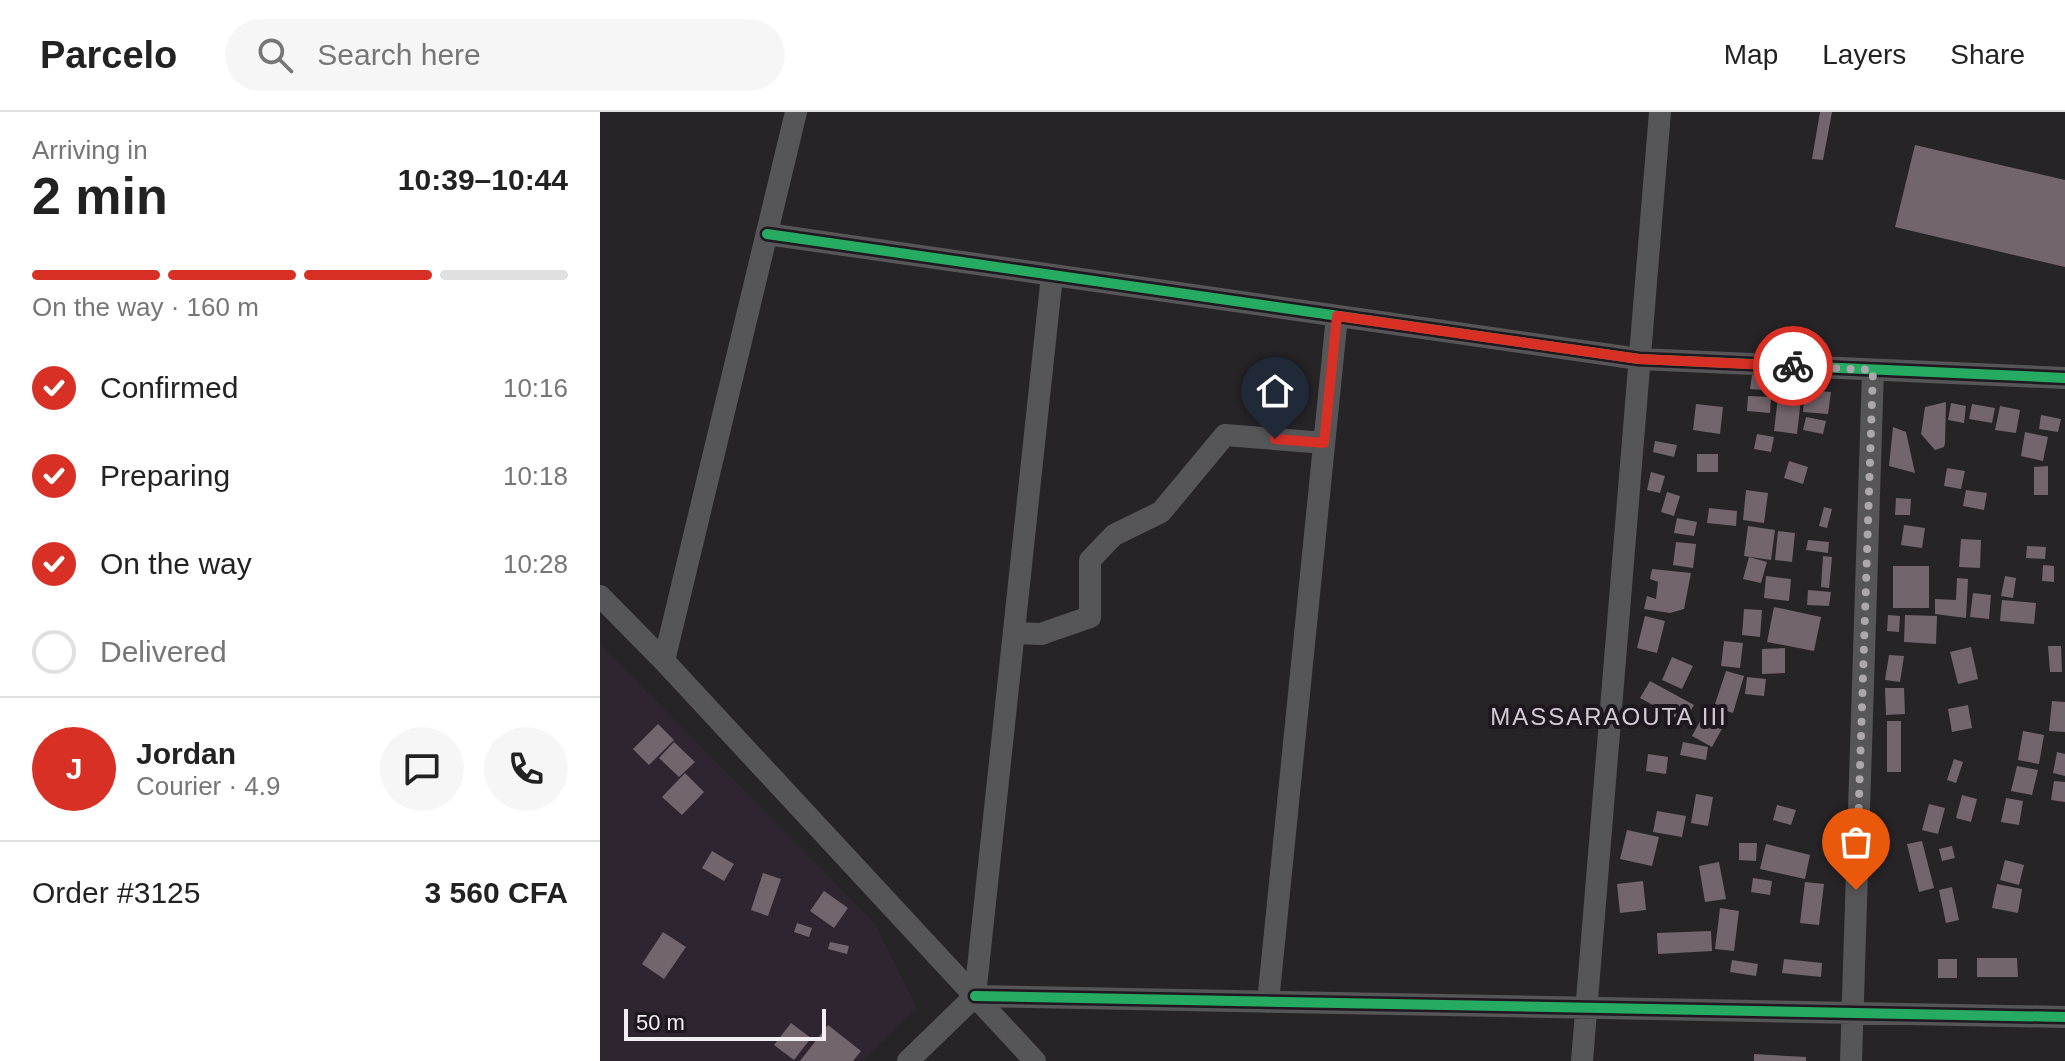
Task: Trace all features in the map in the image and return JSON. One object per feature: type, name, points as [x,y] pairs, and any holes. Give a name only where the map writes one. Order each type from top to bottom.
[{"type":"street","points":[[664,661],[796,112]]},
{"type":"street","points":[[1582,1061],[1660,112]]},
{"type":"street","points":[[767,234],[1639,359],[2065,378]]},
{"type":"street","points":[[908,1061],[975,996],[1052,275]]},
{"type":"street","points":[[1268,1002],[1337,316]]},
{"type":"street","points":[[1851,1061],[1873,370]]},
{"type":"street","points":[[1014,633],[1041,634],[1090,617],[1090,560],[1114,535],[1161,512],[1225,435],[1324,443]]},
{"type":"street","points":[[600,596],[1035,1061]]},
{"type":"street","points":[[975,996],[2065,1017]]},
{"type":"shaded area","points":[[600,644],[875,924],[917,1008],[863,1061],[600,1061]]},
{"type":"building","points":[[1820,112],[1832,112],[1823,160],[1812,159]]},
{"type":"building","points":[[1915,145],[2065,180],[2065,267],[1895,227]]},
{"type":"building","points":[[1752,375],[1778,377],[1776,391],[1750,389]]},
{"type":"building","points":[[1805,390],[1831,392],[1828,414],[1803,412]]},
{"type":"building","points":[[1748,396],[1771,397],[1770,413],[1747,411]]},
{"type":"building","points":[[1778,397],[1801,399],[1797,434],[1774,431]]},
{"type":"building","points":[[1946,402],[1945,443],[1944,447],[1935,450],[1921,434],[1925,407]]},
{"type":"building","points":[[1951,403],[1966,406],[1964,423],[1948,420]]},
{"type":"building","points":[[1696,404],[1723,407],[1720,434],[1693,430]]},
{"type":"building","points":[[1972,404],[1995,408],[1992,423],[1969,419]]},
{"type":"building","points":[[2000,406],[2020,410],[2016,433],[1995,430]]},
{"type":"building","points":[[2041,415],[2061,419],[2058,432],[2039,429]]},
{"type":"building","points":[[1806,417],[1826,421],[1823,434],[1803,430]]},
{"type":"building","points":[[1893,427],[1906,432],[1915,473],[1889,466]]},
{"type":"building","points":[[2025,432],[2048,437],[2043,461],[2021,456]]},
{"type":"building","points":[[1757,434],[1774,437],[1771,452],[1754,449]]},
{"type":"building","points":[[1655,441],[1677,445],[1674,457],[1653,452]]},
{"type":"building","points":[[1697,454],[1718,454],[1718,472],[1697,472]]},
{"type":"building","points":[[1789,461],[1808,467],[1803,484],[1784,478]]},
{"type":"building","points":[[2048,466],[2048,495],[2034,495],[2034,467]]},
{"type":"building","points":[[1947,468],[1965,471],[1961,489],[1944,486]]},
{"type":"building","points":[[1651,472],[1665,476],[1660,493],[1647,490]]},
{"type":"building","points":[[1746,490],[1768,493],[1764,523],[1743,520]]},
{"type":"building","points":[[1966,490],[1987,493],[1984,510],[1963,506]]},
{"type":"building","points":[[1667,492],[1680,496],[1674,516],[1661,512]]},
{"type":"building","points":[[1896,498],[1911,499],[1910,515],[1895,515]]},
{"type":"building","points":[[1824,507],[1832,509],[1827,528],[1819,526]]},
{"type":"building","points":[[1709,508],[1737,511],[1736,526],[1707,523]]},
{"type":"building","points":[[1677,518],[1697,522],[1694,536],[1674,533]]},
{"type":"building","points":[[1904,525],[1925,528],[1922,548],[1901,545]]},
{"type":"building","points":[[1748,526],[1775,530],[1771,560],[1744,556]]},
{"type":"building","points":[[1778,531],[1795,533],[1792,562],[1775,560]]},
{"type":"building","points":[[1961,539],[1981,540],[1980,568],[1959,567]]},
{"type":"building","points":[[1808,540],[1829,542],[1828,553],[1806,550]]},
{"type":"building","points":[[1676,542],[1696,544],[1693,568],[1673,565]]},
{"type":"building","points":[[2027,546],[2046,547],[2045,559],[2026,558]]},
{"type":"building","points":[[1823,556],[1832,557],[1829,588],[1821,587]]},
{"type":"building","points":[[1749,557],[1767,562],[1761,583],[1743,579]]},
{"type":"building","points":[[2043,565],[2054,566],[2054,582],[2042,581]]},
{"type":"building","points":[[1893,566],[1929,566],[1929,608],[1893,608]]},
{"type":"building","points":[[1652,569],[1691,573],[1684,609],[1670,613],[1644,609],[1647,596],[1656,599],[1658,582],[1650,579]]},
{"type":"building","points":[[1766,576],[1791,579],[1789,601],[1764,598]]},
{"type":"building","points":[[2005,576],[2016,578],[2013,598],[2001,596]]},
{"type":"building","points":[[1957,578],[1968,579],[1966,618],[1935,614],[1935,599],[1956,600]]},
{"type":"building","points":[[1808,590],[1831,592],[1829,606],[1807,605]]},
{"type":"building","points":[[1973,593],[1991,595],[1989,619],[1970,617]]},
{"type":"building","points":[[2002,600],[2036,603],[2034,624],[2000,621]]},
{"type":"building","points":[[1774,607],[1821,617],[1814,651],[1767,642]]},
{"type":"building","points":[[1744,609],[1762,610],[1760,637],[1742,635]]},
{"type":"building","points":[[1888,615],[1900,616],[1899,632],[1887,631]]},
{"type":"building","points":[[1905,615],[1937,616],[1936,644],[1904,642]]},
{"type":"building","points":[[1645,616],[1665,621],[1657,653],[1637,648]]},
{"type":"building","points":[[1724,641],[1743,643],[1740,668],[1721,666]]},
{"type":"building","points":[[2048,646],[2061,646],[2062,672],[2050,672]]},
{"type":"building","points":[[1971,647],[1978,679],[1958,684],[1950,652]]},
{"type":"building","points":[[1785,648],[1785,673],[1762,674],[1762,649]]},
{"type":"building","points":[[1889,655],[1904,656],[1900,682],[1885,680]]},
{"type":"building","points":[[1672,657],[1693,666],[1682,689],[1662,680]]},
{"type":"building","points":[[1726,671],[1744,676],[1733,713],[1714,707]]},
{"type":"building","points":[[1747,677],[1766,679],[1764,696],[1745,694]]},
{"type":"building","points":[[1650,681],[1694,705],[1684,722],[1640,698]]},
{"type":"building","points":[[1885,688],[1904,688],[1905,714],[1886,715]]},
{"type":"building","points":[[2052,701],[2065,702],[2065,732],[2049,731]]},
{"type":"building","points":[[1968,705],[1972,728],[1952,732],[1948,709]]},
{"type":"building","points":[[1704,714],[1724,725],[1712,747],[1692,736]]},
{"type":"building","points":[[1887,721],[1901,721],[1901,772],[1887,772]]},
{"type":"building","points":[[658,724],[674,740],[649,765],[633,749]]},
{"type":"building","points":[[2023,731],[2044,735],[2039,764],[2018,760]]},
{"type":"building","points":[[674,742],[695,762],[679,777],[659,758]]},
{"type":"building","points":[[1683,742],[1708,747],[1706,760],[1680,755]]},
{"type":"building","points":[[2057,752],[2065,754],[2065,776],[2053,773]]},
{"type":"building","points":[[1648,754],[1668,757],[1666,774],[1646,771]]},
{"type":"building","points":[[1954,759],[1963,762],[1956,783],[1947,780]]},
{"type":"building","points":[[2017,766],[2038,770],[2032,795],[2011,791]]},
{"type":"building","points":[[685,773],[704,792],[682,815],[662,797]]},
{"type":"building","points":[[2054,781],[2065,782],[2065,802],[2051,800]]},
{"type":"building","points":[[1696,794],[1713,797],[1708,826],[1691,823]]},
{"type":"building","points":[[1962,795],[1977,799],[1971,822],[1956,818]]},
{"type":"building","points":[[2006,798],[2023,801],[2019,825],[2001,822]]},
{"type":"building","points":[[1929,804],[1945,808],[1938,834],[1922,830]]},
{"type":"building","points":[[1777,805],[1796,810],[1791,825],[1773,820]]},
{"type":"building","points":[[1657,811],[1686,816],[1682,837],[1653,832]]},
{"type":"building","points":[[1627,830],[1659,837],[1652,866],[1620,859]]},
{"type":"building","points":[[1922,841],[1934,888],[1919,892],[1907,844]]},
{"type":"building","points":[[1739,843],[1757,843],[1756,861],[1739,860]]},
{"type":"building","points":[[1766,844],[1810,855],[1805,879],[1760,869]]},
{"type":"building","points":[[1952,846],[1955,858],[1942,861],[1939,849]]},
{"type":"building","points":[[712,851],[734,864],[724,881],[702,868]]},
{"type":"building","points":[[2005,860],[2024,865],[2019,885],[2000,880]]},
{"type":"building","points":[[1719,862],[1726,899],[1705,902],[1699,866]]},
{"type":"building","points":[[763,873],[781,879],[768,916],[751,910]]},
{"type":"building","points":[[1753,878],[1772,881],[1770,895],[1751,892]]},
{"type":"building","points":[[1643,881],[1646,910],[1620,913],[1617,884]]},
{"type":"building","points":[[1805,882],[1824,884],[1819,925],[1800,923]]},
{"type":"building","points":[[1997,884],[2022,889],[2018,913],[1992,908]]},
{"type":"building","points":[[1952,887],[1959,920],[1946,923],[1939,890]]},
{"type":"building","points":[[824,891],[848,908],[834,928],[810,911]]},
{"type":"building","points":[[1720,908],[1739,911],[1734,951],[1715,949]]},
{"type":"building","points":[[797,923],[812,928],[809,937],[794,932]]},
{"type":"building","points":[[1711,931],[1712,951],[1658,954],[1657,933]]},
{"type":"building","points":[[663,932],[686,947],[664,979],[642,964]]},
{"type":"building","points":[[830,942],[849,946],[847,954],[828,949]]},
{"type":"building","points":[[1977,958],[2017,958],[2018,977],[1977,977]]},
{"type":"building","points":[[1784,959],[1822,963],[1821,977],[1782,973]]},
{"type":"building","points":[[1938,959],[1957,959],[1957,978],[1938,978]]},
{"type":"building","points":[[1732,960],[1758,964],[1756,976],[1730,972]]},
{"type":"building","points":[[791,1023],[811,1038],[794,1060],[774,1045]]},
{"type":"building","points":[[828,1025],[861,1051],[853,1061],[800,1061]]},
{"type":"building","points":[[1754,1054],[1806,1057],[1806,1061],[1754,1061]]},
{"type":"cycle path","points":[[767,234],[1639,359],[2065,378]]},
{"type":"cycle path","points":[[975,996],[2065,1017]]},
{"type":"way so far","points":[[1793,366],[1873,370],[1856,890]]},
{"type":"district","name":"MASSARAOUTA III","points":[[1609,717]]},
{"type":"route","points":[[1275,439],[1324,443],[1337,316],[1639,359],[1793,366]]}]
